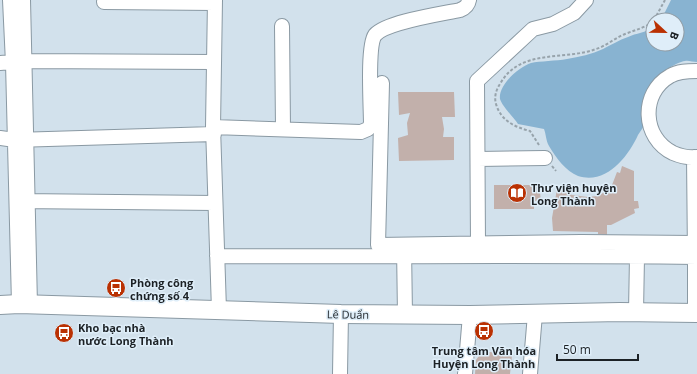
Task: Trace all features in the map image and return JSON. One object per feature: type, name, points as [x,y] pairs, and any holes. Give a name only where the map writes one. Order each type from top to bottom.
[{"type":"main road","name":"Lê Duẩn","points":[[0,305],[405,315],[636,312],[696,313]]},
{"type":"street","points":[[10,0],[13,62],[21,139],[25,305]]},
{"type":"street","points":[[13,62],[23,0]]},
{"type":"street","points":[[0,138],[21,139],[213,130],[283,129],[361,132],[368,130],[372,124],[371,68],[374,37],[380,31],[392,25],[460,10],[465,8],[469,0]]},
{"type":"street","points":[[478,244],[477,81],[533,29],[553,24],[574,13],[586,0]]},
{"type":"street","points":[[104,2],[215,2],[213,130],[219,310]]},
{"type":"street","points":[[282,26],[283,129]]},
{"type":"street","points":[[13,62],[214,62]]},
{"type":"street","points":[[696,313],[695,157],[679,156],[666,149],[656,139],[649,126],[648,111],[651,97],[659,84],[671,75],[685,71],[697,71]]},
{"type":"street","points":[[382,83],[378,245],[404,251],[478,244],[637,257],[696,257]]},
{"type":"street","points":[[478,159],[545,158]]},
{"type":"street","points":[[22,201],[215,202]]},
{"type":"street","points":[[217,256],[532,249],[695,242]]},
{"type":"street","points":[[404,251],[405,315]]},
{"type":"street","points":[[636,312],[637,257]]},
{"type":"street","points":[[340,374],[341,314]]},
{"type":"street","points":[[530,374],[535,314]]},
{"type":"street","points":[[465,374],[470,315]]},
{"type":"path","points":[[659,12],[665,0]]},
{"type":"path","points":[[556,171],[545,158],[530,130],[516,127],[507,121],[497,106],[495,99],[502,80],[516,66],[534,58],[567,55],[596,49],[626,33],[645,27]]},
{"type":"water","points":[[671,0],[697,0],[697,62],[681,62],[672,66],[654,79],[647,89],[643,100],[642,114],[644,126],[622,160],[607,173],[588,178],[578,176],[569,171],[549,146],[544,129],[518,124],[501,102],[500,94],[502,88],[515,72],[526,65],[590,54],[625,38],[645,32],[645,52],[685,52],[685,12],[665,12]]},
{"type":"building","points":[[398,92],[454,92],[455,117],[442,117],[444,129],[443,137],[454,137],[454,160],[399,161],[398,138],[408,135],[407,123],[410,113],[399,115]]},
{"type":"building","points":[[622,166],[634,171],[634,201],[638,201],[639,208],[634,209],[635,213],[611,225],[607,225],[607,235],[598,234],[598,232],[553,231],[552,218],[557,189],[572,195],[588,197],[597,196],[612,185],[617,172],[620,173]]},
{"type":"building","name":"Thư viện huyện Long Thành","points":[[494,185],[539,185],[541,201],[534,201],[534,209],[494,209]]},
{"type":"building","points":[[490,352],[512,355],[510,374],[475,374],[476,360],[481,353]]},
{"type":"place","name":"Thư viện huyện Long Thành","points":[[517,193]]},
{"type":"place","name":"Phòng công chứng số 4","points":[[116,288]]},
{"type":"place","name":"Trung tâm Văn hóa Huyện Long Thành","points":[[484,331]]},
{"type":"place","name":"Kho bạc nhà nước Long Thành","points":[[64,333]]}]
